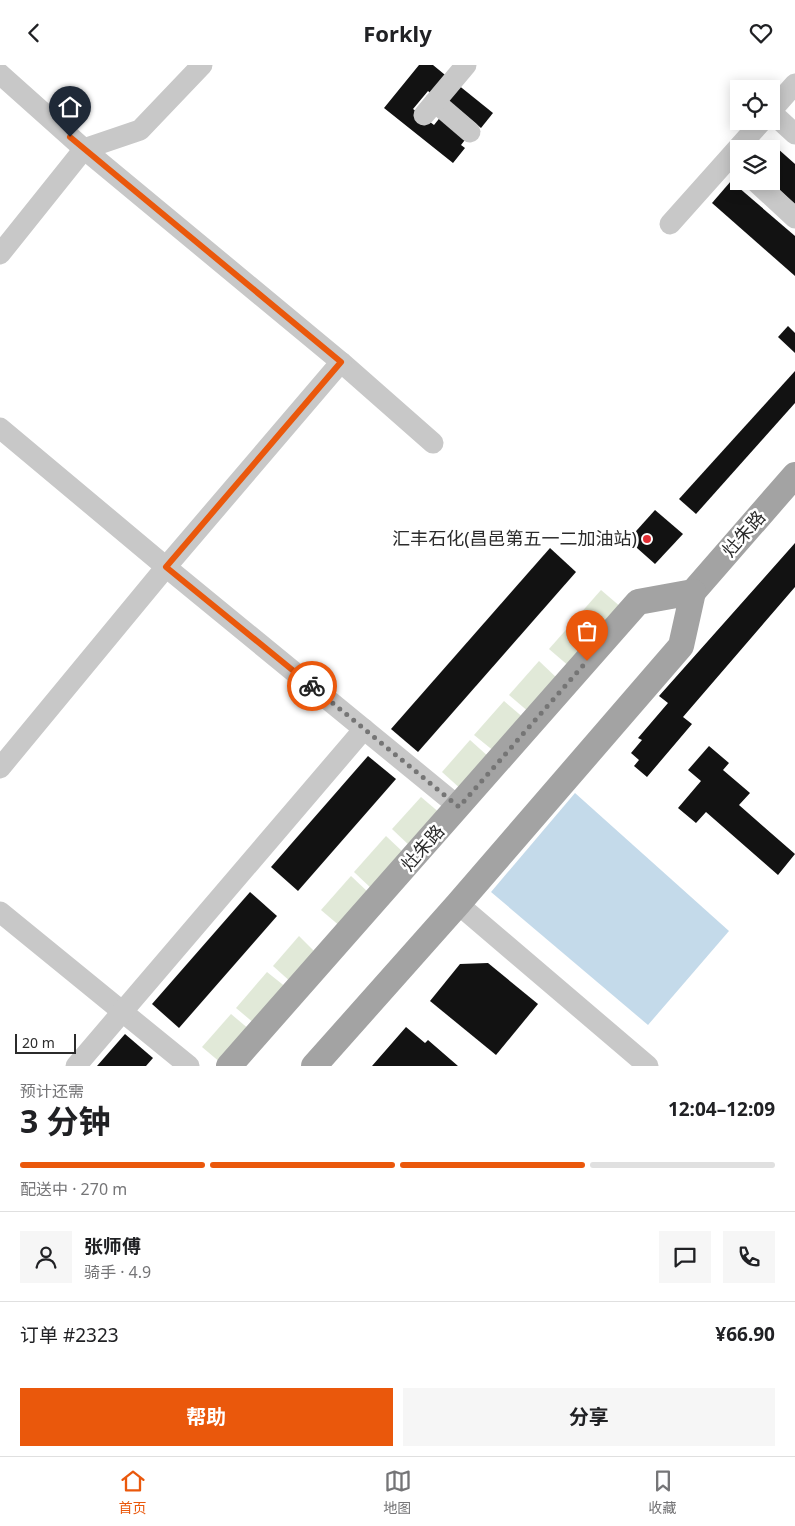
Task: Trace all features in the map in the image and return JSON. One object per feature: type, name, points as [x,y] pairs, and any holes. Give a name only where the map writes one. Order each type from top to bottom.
[{"type":"main road","name":"灶朱路","points":[[314,1066],[458,904],[681,645],[693,592],[795,475]]},
{"type":"main road","name":"灶朱路","points":[[229,1066],[638,602],[693,592]]},
{"type":"street","points":[[0,255],[84,149],[140,130],[202,65]]},
{"type":"street","points":[[470,132],[430,109],[472,67]]},
{"type":"street","points":[[0,74],[84,149],[341,362],[433,443]]},
{"type":"street","points":[[780,102],[795,84]]},
{"type":"street","points":[[780,120],[795,134]]},
{"type":"street","points":[[670,225],[730,167]]},
{"type":"street","points":[[764,190],[795,218]]},
{"type":"street","points":[[0,768],[166,567],[341,362]]},
{"type":"street","points":[[0,428],[459,807]]},
{"type":"street","points":[[76,1066],[364,729]]},
{"type":"street","points":[[458,904],[648,1066]]},
{"type":"street","points":[[0,912],[190,1066]]},
{"type":"green space","points":[[601,590],[622,608],[570,667],[549,649]]},
{"type":"green space","points":[[539,661],[559,680],[530,713],[509,695]]},
{"type":"green space","points":[[504,701],[525,719],[495,752],[474,735]]},
{"type":"green space","points":[[470,740],[490,758],[462,790],[442,772]]},
{"type":"green space","points":[[421,797],[441,814],[411,847],[392,829]]},
{"type":"green space","points":[[386,836],[405,854],[373,890],[354,872]]},
{"type":"green space","points":[[351,876],[370,894],[341,927],[321,910]]},
{"type":"green space","points":[[299,936],[317,954],[292,983],[273,966]]},
{"type":"green space","points":[[267,972],[287,988],[255,1024],[236,1008]]},
{"type":"green space","points":[[231,1014],[250,1030],[221,1063],[202,1047]]},
{"type":"water","points":[[575,793],[729,931],[648,1025],[491,892]]},
{"type":"building","points":[[419,65],[433,65],[450,79],[435,97],[428,91],[413,109],[434,125],[442,115],[468,136],[461,145],[465,148],[453,163],[384,108]]},
{"type":"building","points":[[457,84],[493,113],[481,128],[445,98]]},
{"type":"building","points":[[780,151],[795,164],[795,204],[779,190]]},
{"type":"building","points":[[730,182],[730,190],[741,190],[795,236],[795,276],[712,203]]},
{"type":"building","points":[[788,326],[795,333],[795,353],[778,337]]},
{"type":"building","points":[[795,371],[795,403],[696,514],[679,499]]},
{"type":"building","points":[[655,510],[683,534],[655,564],[628,540]]},
{"type":"building","points":[[795,543],[795,587],[683,717],[692,724],[647,777],[634,766],[639,760],[631,753],[642,740],[638,738],[668,703],[659,696]]},
{"type":"building","points":[[550,548],[576,572],[418,752],[391,729]]},
{"type":"building","points":[[709,746],[729,763],[723,770],[750,793],[739,805],[795,854],[778,875],[706,812],[696,823],[678,808],[701,781],[688,770]]},
{"type":"building","points":[[368,756],[396,779],[298,891],[271,867]]},
{"type":"building","points":[[250,892],[277,916],[179,1028],[152,1004]]},
{"type":"building","points":[[488,963],[538,1004],[496,1055],[430,1001],[460,964]]},
{"type":"building","points":[[406,1027],[425,1043],[428,1040],[458,1066],[372,1066]]},
{"type":"building","points":[[125,1034],[153,1058],[146,1066],[97,1066]]},
{"type":"way so far","points":[[312,686],[459,807],[587,661]]},
{"type":"place","name":"汇丰石化(昌邑第五一二加油站)","points":[[647,539]]},
{"type":"route","points":[[70,137],[341,362],[166,567],[312,686]]}]
